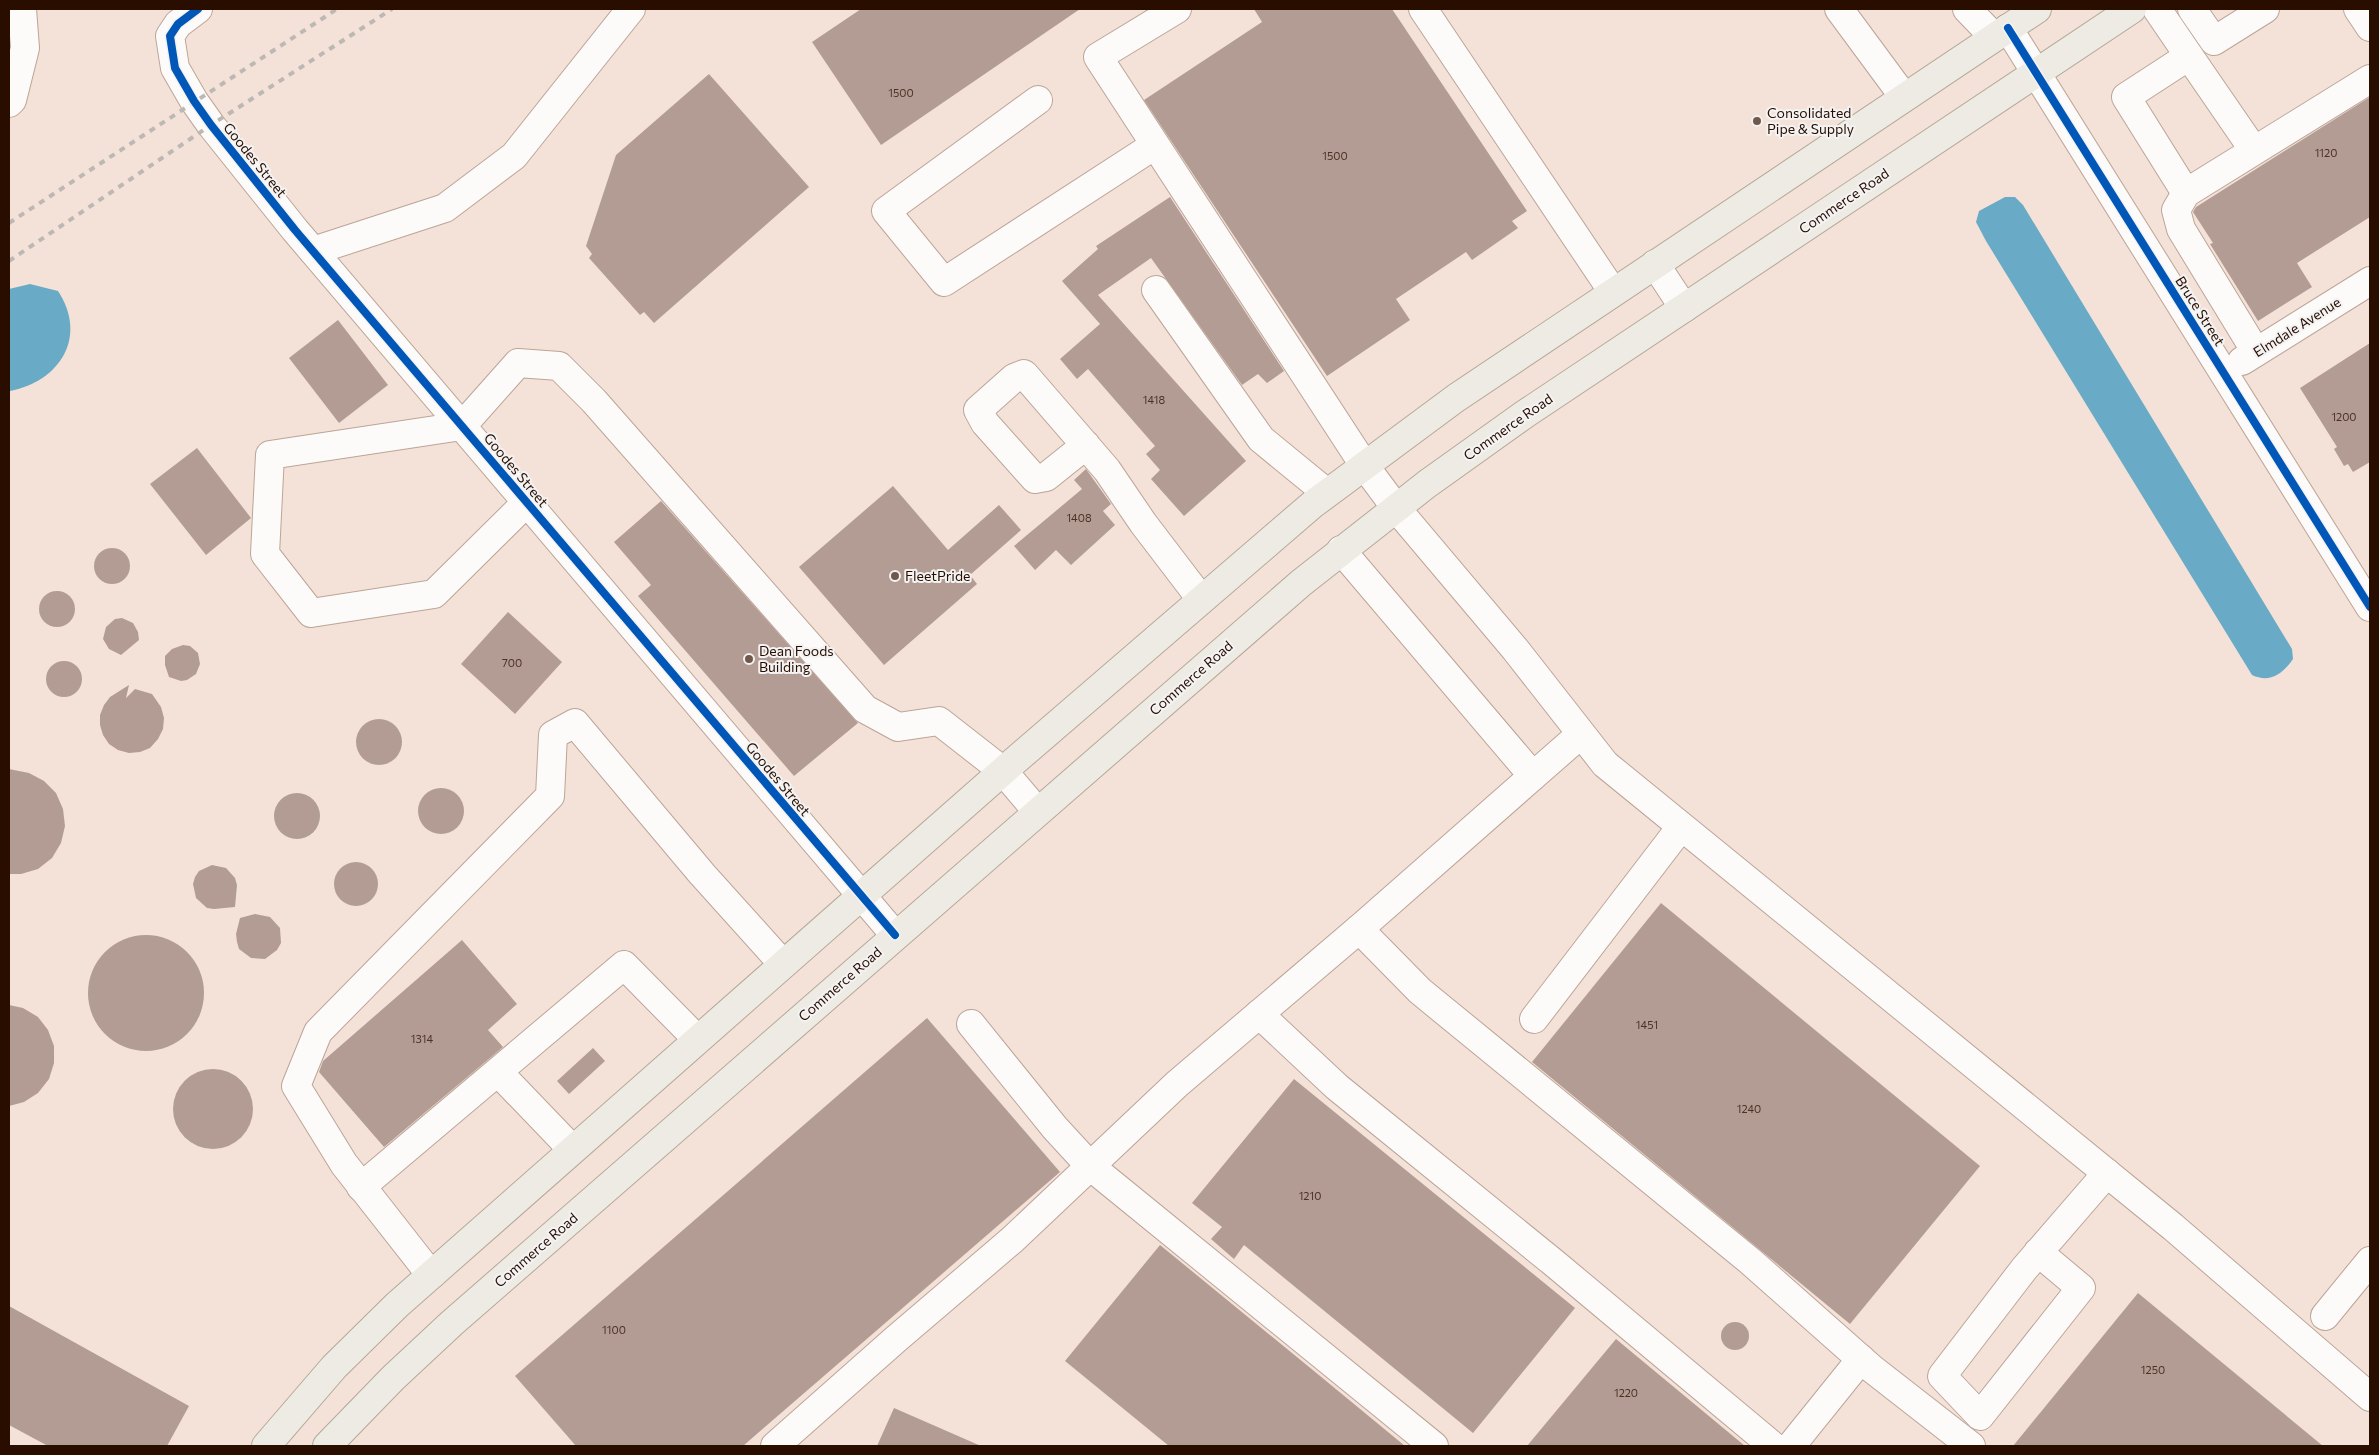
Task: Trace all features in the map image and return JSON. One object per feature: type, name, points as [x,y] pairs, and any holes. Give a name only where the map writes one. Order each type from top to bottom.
[{"type":"main road","points":[[270,1445],[334,1367],[431,1275],[1003,771],[1201,599],[1327,493],[1456,398],[2037,9]]},
{"type":"main road","name":"Commerce Road","points":[[327,1446],[422,1350],[895,935],[1300,583],[1341,550],[1492,437],[2132,9]]},
{"type":"street","points":[[10,99],[25,48],[22,9]]},
{"type":"street","name":"Goodes Street","points":[[198,9],[178,24],[170,36],[175,68],[211,126],[313,251],[895,935]]},
{"type":"street","points":[[313,251],[445,208],[514,156],[631,9]]},
{"type":"street","points":[[1177,9],[1098,58],[1364,465],[1396,508],[1515,649],[1605,764],[1681,828],[2173,1227],[2370,1397]]},
{"type":"street","points":[[1423,9],[1614,292]]},
{"type":"street","points":[[1839,9],[1904,97]]},
{"type":"street","name":"Bruce Street","points":[[1967,9],[2001,32],[2036,73],[2370,607]]},
{"type":"street","points":[[2157,9],[2253,150]]},
{"type":"street","points":[[2192,9],[2214,41],[2265,9]]},
{"type":"street","points":[[2358,9],[2370,27]]},
{"type":"street","points":[[2186,193],[2126,97],[2189,56]]},
{"type":"street","points":[[2256,352],[2181,229],[2176,210],[2186,193],[2370,79]]},
{"type":"street","points":[[1038,100],[886,211],[944,282],[1155,145]]},
{"type":"street","points":[[1655,264],[1684,308]]},
{"type":"street","name":"Elmdale Avenue","points":[[2223,373],[2370,281]]},
{"type":"street","points":[[1156,290],[1261,439],[1327,493]]},
{"type":"street","points":[[527,502],[434,594],[311,613],[265,554],[270,455],[462,426],[518,363],[559,366],[594,402],[865,709],[898,727],[938,721],[1003,771],[1037,812]]},
{"type":"street","points":[[1086,445],[1107,470],[1143,523],[1201,599]]},
{"type":"street","points":[[1341,550],[1533,776]]},
{"type":"street","points":[[431,1275],[344,1164],[296,1086],[318,1032],[550,796],[553,735],[575,723],[702,874],[783,964]]},
{"type":"street","points":[[775,1446],[1012,1240],[1177,1084],[1360,929],[1582,734]]},
{"type":"street","points":[[1534,1019],[1681,828]]},
{"type":"street","points":[[1360,929],[1420,991],[1750,1261],[1861,1360],[1971,1446]]},
{"type":"street","points":[[361,1187],[624,965],[698,1039]]},
{"type":"street","points":[[1259,1014],[1337,1087],[1554,1263],[1773,1446]]},
{"type":"street","points":[[971,1024],[1055,1128],[1090,1166],[1434,1446]]},
{"type":"street","points":[[498,1072],[572,1149]]},
{"type":"street","points":[[2038,1252],[2081,1288],[1980,1416],[1942,1376],[2038,1252],[2107,1173]]},
{"type":"street","points":[[2325,1316],[2370,1261]]},
{"type":"street","points":[[1791,1446],[1861,1360]]},
{"type":"water","points":[[2005,197],[2015,197],[2023,205],[2292,649],[2293,659],[2275,676],[2264,678],[2252,675],[1986,241],[1976,222],[1979,211]]},
{"type":"water","points":[[30,284],[58,291],[67,308],[70,325],[69,340],[64,354],[55,367],[43,378],[28,386],[10,391],[9,289]]},
{"type":"building","points":[[861,9],[1080,9],[881,145],[812,42]]},
{"type":"building","points":[[1254,9],[1392,9],[1527,211],[1512,221],[1518,228],[1472,260],[1466,252],[1396,299],[1410,320],[1327,376],[1144,100],[1262,22]]},
{"type":"building","points":[[709,74],[809,187],[654,323],[644,312],[640,315],[589,258],[592,254],[586,246],[616,155]]},
{"type":"building","points":[[2370,97],[2370,217],[2297,263],[2312,287],[2258,321],[2210,244],[2213,243],[2193,212],[2196,207]]},
{"type":"building","points":[[1170,197],[1284,371],[1267,383],[1258,374],[1242,385],[1151,258],[1098,295],[1246,461],[1184,516],[1151,479],[1160,470],[1146,454],[1155,446],[1088,369],[1077,379],[1060,359],[1100,324],[1062,281],[1098,249],[1096,246]]},
{"type":"building","points":[[338,320],[388,385],[339,423],[289,358]]},
{"type":"building","points":[[2370,343],[2370,462],[2353,472],[2348,464],[2344,466],[2334,449],[2337,447],[2300,388]]},
{"type":"building","points":[[197,448],[251,518],[206,555],[150,484]]},
{"type":"building","points":[[1086,469],[1111,504],[1103,511],[1115,525],[1071,565],[1056,550],[1035,570],[1014,546],[1082,489],[1074,480]]},
{"type":"building","points":[[893,486],[948,550],[999,505],[1021,530],[970,575],[977,584],[884,665],[799,567]]},
{"type":"building","name":"Dean Foods Building","points":[[661,501],[858,723],[794,776],[638,596],[651,585],[614,542]]},
{"type":"building","points":[[112,548],[125,553],[130,566],[125,579],[112,584],[99,579],[94,566],[99,553]]},
{"type":"building","points":[[57,591],[70,596],[75,609],[70,622],[57,627],[44,622],[39,609],[44,596]]},
{"type":"building","points":[[508,612],[562,662],[515,714],[461,664]]},
{"type":"building","points":[[122,618],[133,623],[138,632],[139,640],[121,655],[109,649],[103,639],[106,627],[115,619]]},
{"type":"building","points":[[183,645],[190,646],[198,653],[200,664],[196,674],[187,680],[181,681],[169,677],[165,665],[165,656],[172,649]]},
{"type":"building","points":[[64,661],[77,666],[82,679],[77,692],[64,697],[51,692],[46,679],[51,666]]},
{"type":"building","points":[[129,685],[126,698],[135,689],[152,694],[161,707],[164,718],[163,729],[158,739],[150,748],[140,752],[129,753],[118,750],[109,744],[103,735],[100,715],[110,697]]},
{"type":"building","points":[[379,719],[392,723],[398,729],[402,742],[398,755],[392,761],[379,765],[366,761],[360,755],[356,742],[360,729],[366,723]]},
{"type":"building","points":[[9,769],[29,773],[44,781],[56,793],[63,809],[65,826],[61,843],[52,858],[38,869],[21,874],[9,874]]},
{"type":"building","points":[[441,788],[454,792],[460,798],[464,811],[460,824],[454,830],[441,834],[428,830],[422,824],[418,811],[422,798],[428,792]]},
{"type":"building","points":[[302,793],[306,794],[316,803],[319,807],[319,825],[310,835],[302,839],[292,839],[284,835],[275,825],[274,811],[278,803],[288,794]]},
{"type":"building","points":[[352,862],[360,862],[372,868],[378,884],[372,900],[360,906],[352,906],[340,900],[334,888],[334,880],[340,868]]},
{"type":"building","points":[[212,865],[226,868],[235,878],[237,885],[235,907],[207,908],[196,898],[193,884],[195,877],[199,871]]},
{"type":"building","points":[[1661,903],[1980,1166],[1850,1324],[1532,1062]]},
{"type":"building","points":[[255,914],[270,917],[280,928],[281,943],[277,950],[265,959],[251,958],[239,949],[237,942],[236,934],[240,918]]},
{"type":"building","points":[[146,935],[168,940],[187,952],[199,971],[204,993],[199,1015],[187,1034],[168,1046],[146,1051],[124,1046],[105,1034],[93,1015],[88,993],[93,971],[105,952],[124,940]]},
{"type":"building","points":[[462,940],[517,1004],[488,1030],[503,1047],[384,1147],[319,1072],[323,1061]]},
{"type":"building","points":[[9,1005],[23,1008],[38,1017],[48,1030],[54,1046],[54,1063],[49,1079],[38,1093],[24,1102],[9,1106]]},
{"type":"building","points":[[927,1018],[1060,1172],[743,1446],[576,1446],[515,1376]]},
{"type":"building","points":[[593,1048],[605,1061],[569,1094],[557,1081]]},
{"type":"building","points":[[213,1069],[228,1072],[241,1081],[250,1094],[253,1109],[250,1124],[241,1137],[228,1146],[213,1149],[198,1146],[185,1137],[176,1124],[173,1109],[176,1094],[185,1081],[198,1072]]},
{"type":"building","points":[[1294,1079],[1575,1308],[1473,1433],[1244,1245],[1234,1259],[1211,1239],[1222,1227],[1192,1203]]},
{"type":"building","points":[[1160,1245],[1405,1446],[1169,1446],[1065,1361]]},
{"type":"building","points":[[2138,1293],[2323,1446],[2013,1446]]},
{"type":"building","points":[[9,1306],[189,1406],[167,1446],[48,1446],[9,1425]]},
{"type":"building","points":[[1735,1322],[1745,1326],[1749,1336],[1745,1346],[1735,1350],[1725,1346],[1721,1336],[1725,1326]]},
{"type":"building","points":[[1616,1339],[1745,1446],[1527,1446]]},
{"type":"building","points":[[894,1408],[981,1446],[877,1446]]},
{"type":"railway","points":[[9,223],[337,9]]},
{"type":"railway","points":[[9,261],[211,125],[392,9]]},
{"type":"cycle path","points":[[198,9],[178,24],[170,36],[175,68],[194,101],[211,125],[295,230],[895,935]]},
{"type":"cycle path","points":[[2008,28],[2370,607]]},
{"type":"place","name":"Consolidated Pipe & Supply","points":[[1757,121]]},
{"type":"place","name":"FleetPride","points":[[895,576]]},
{"type":"place","name":"Dean Foods Building","points":[[749,659]]}]
